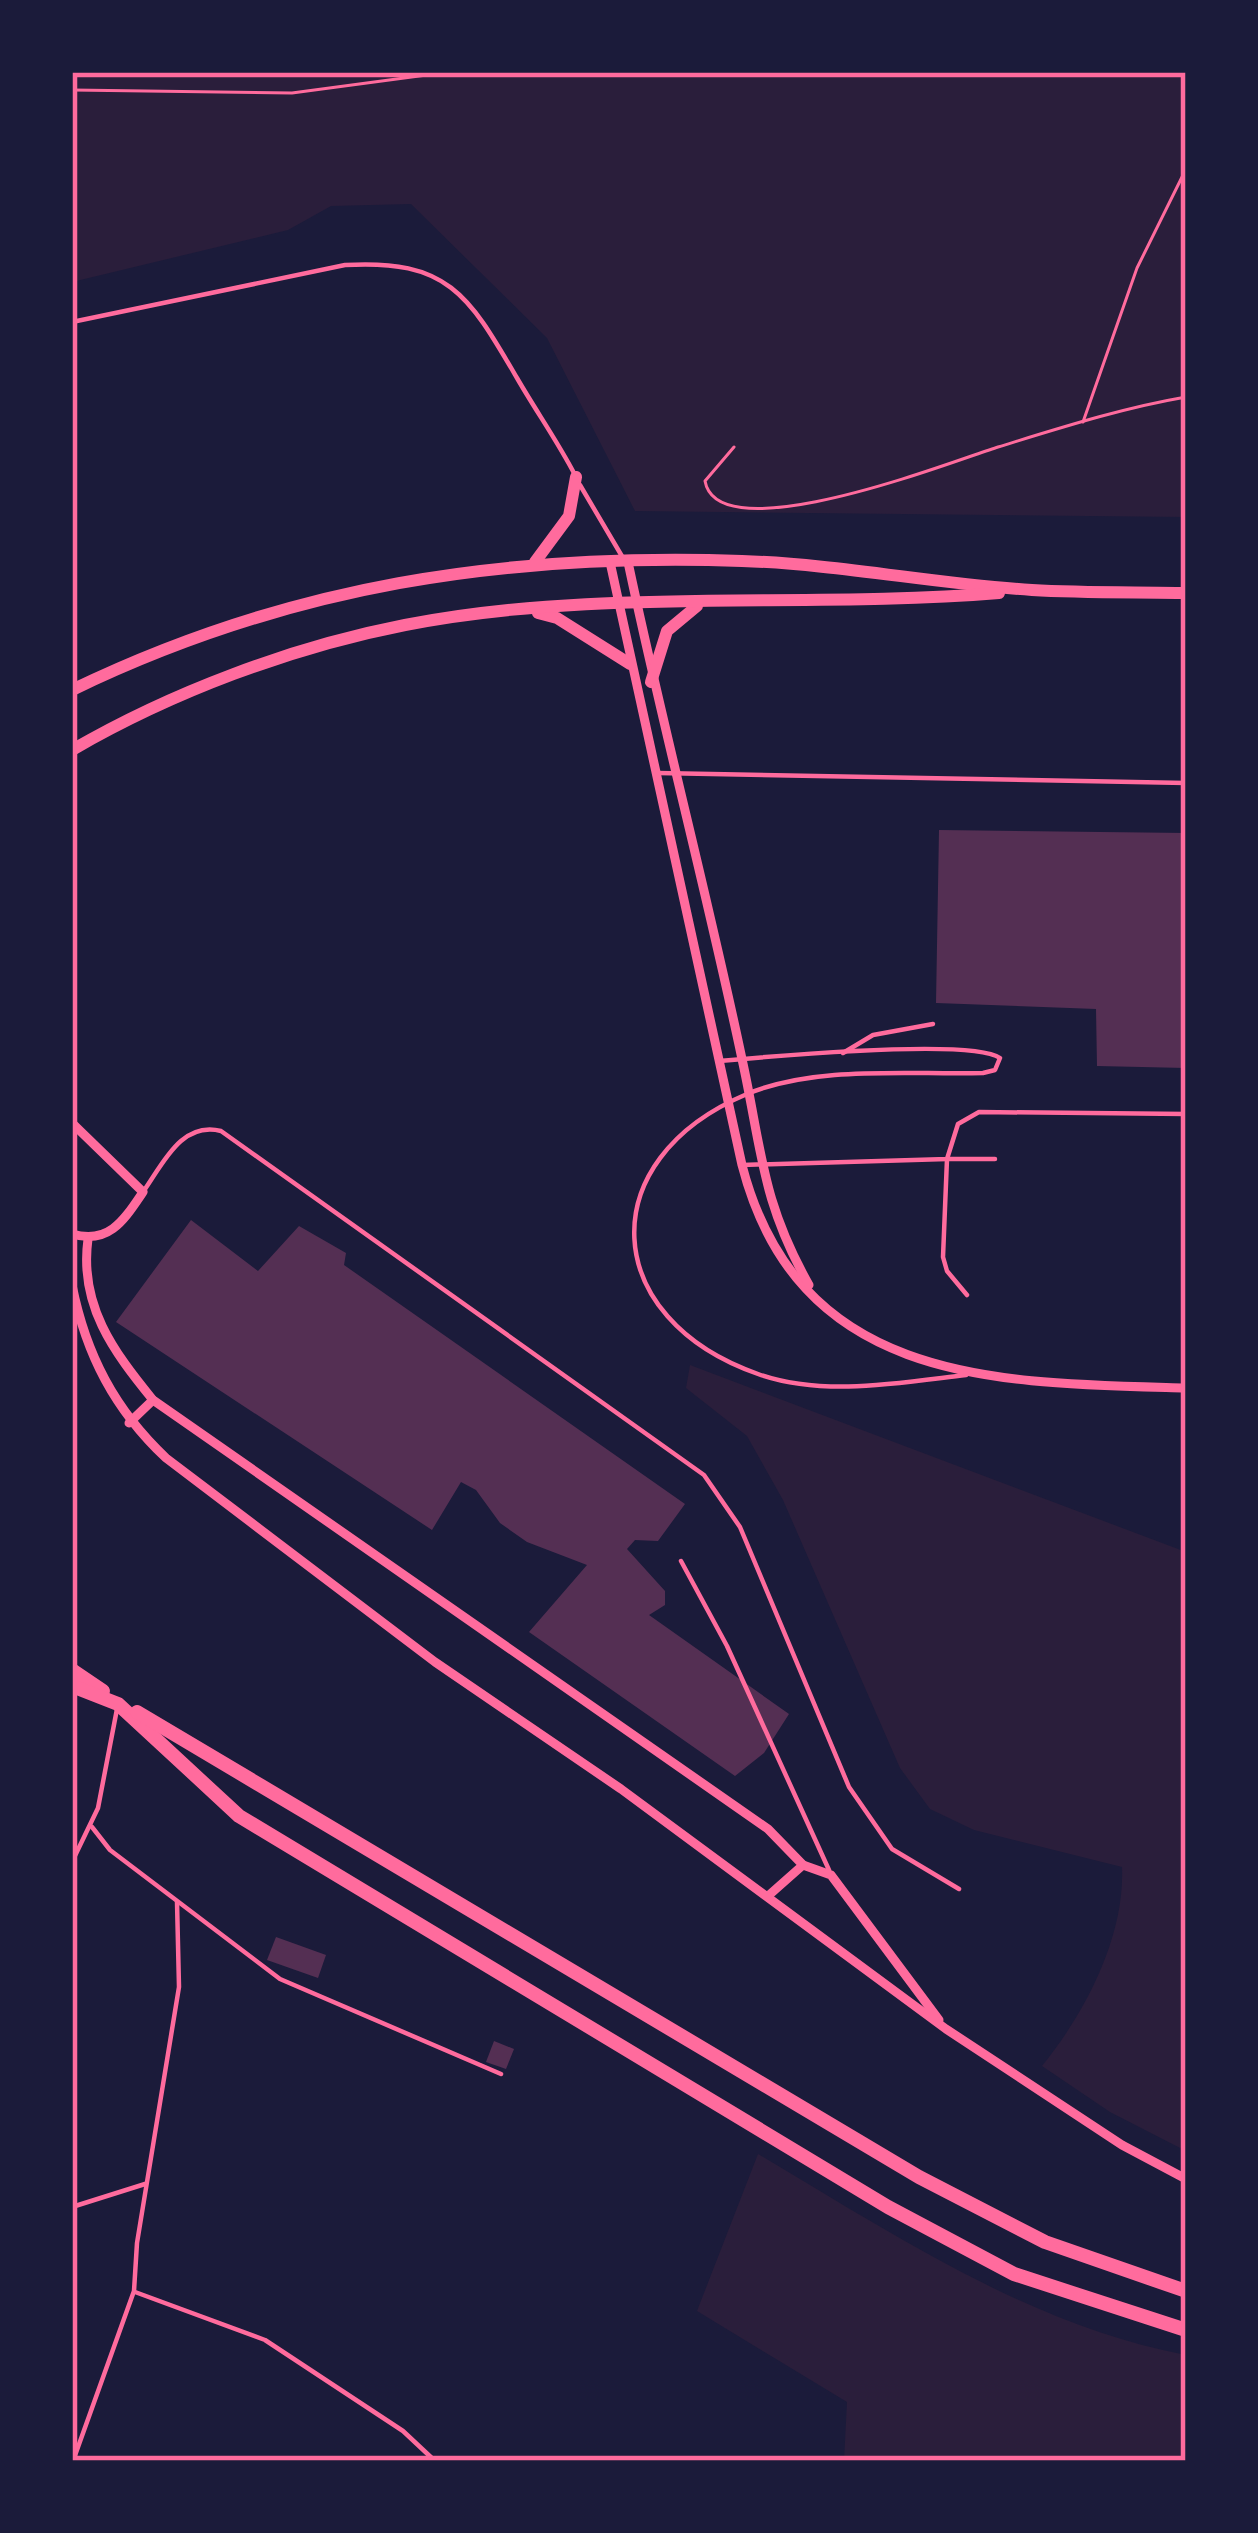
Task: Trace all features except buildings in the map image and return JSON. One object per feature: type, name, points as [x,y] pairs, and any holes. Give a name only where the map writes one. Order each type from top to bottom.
[{"type":"main road","points":[[72,1670],[920,2177],[1045,2242],[1186,2291]]},
{"type":"main road","points":[[72,1686],[118,1704],[239,1816],[888,2207],[1014,2274],[1186,2330]]},
{"type":"street","points":[[535,562],[569,516],[576,477]]},
{"type":"street","points":[[612,555],[630,664],[742,1165],[772,1245],[814,1294],[892,1348],[966,1375],[1042,1384],[1186,1388]]},
{"type":"street","points":[[72,690],[166,647],[264,611],[367,588],[535,562],[612,555],[628,562],[744,561],[1032,590]]},
{"type":"street","points":[[628,562],[651,682],[742,1059],[759,1160],[773,1213],[814,1294]]},
{"type":"street","points":[[72,750],[171,702],[335,643],[404,625],[526,610],[619,605],[1032,590],[1186,593]]},
{"type":"street","points":[[651,682],[667,631],[698,605]]},
{"type":"street","points":[[526,610],[557,618],[630,664]]},
{"type":"street","points":[[72,1123],[143,1192],[118,1226],[88,1239],[72,1234]]},
{"type":"street","points":[[88,1239],[86,1273],[100,1325],[153,1400],[749,1816],[803,1865],[831,1876],[946,2029]]},
{"type":"street","points":[[72,1285],[95,1360],[129,1423],[166,1458],[435,1662],[768,1896],[946,2029],[1122,2145],[1186,2179]]},
{"type":"street","points":[[129,1423],[153,1400]]},
{"type":"street","points":[[768,1896],[803,1865]]},
{"type":"lane","points":[[72,322],[345,265],[386,263],[422,270],[452,284],[477,308],[576,477],[612,555]]},
{"type":"lane","points":[[655,773],[1186,783]]},
{"type":"lane","points":[[843,1053],[873,1035],[933,1024]]},
{"type":"lane","points":[[719,1061],[843,1053],[997,1055],[998,1067],[982,1073],[831,1078],[767,1088],[731,1102],[676,1136],[641,1187],[632,1240],[645,1287],[675,1329],[729,1363],[789,1381],[866,1385],[966,1375]]},
{"type":"lane","points":[[967,1295],[947,1271],[943,1257],[947,1159],[958,1124],[979,1112],[1186,1114]]},
{"type":"lane","points":[[143,1192],[187,1133],[206,1127],[221,1131],[704,1475],[740,1527],[849,1787],[892,1849],[912,1866],[959,1889]]},
{"type":"lane","points":[[742,1165],[759,1160],[995,1160]]},
{"type":"lane","points":[[681,1561],[727,1646],[831,1876]]},
{"type":"lane","points":[[72,1862],[92,1827],[118,1704]]},
{"type":"lane","points":[[92,1827],[110,1850],[302,1992],[501,2074]]},
{"type":"lane","points":[[73,2461],[134,2291],[178,1987],[177,1902]]},
{"type":"lane","points":[[72,2207],[146,2184]]},
{"type":"lane","points":[[134,2291],[266,2340],[403,2431],[435,2461]]},
{"type":"path","points":[[72,90],[292,94],[449,72]]},
{"type":"path","points":[[1083,422],[1136,268],[1186,169]]},
{"type":"path","points":[[734,448],[705,481],[706,489],[742,508],[762,508],[884,487],[1083,422],[1186,397]]},
{"type":"shaded area","points":[[72,72],[1186,72],[1186,517],[635,511],[547,338],[411,204],[331,206],[288,230],[72,282]]},
{"type":"shaded area","points":[[690,1365],[1186,1552],[1186,2151],[1110,2112],[1042,2066],[1099,1973],[1117,1920],[1122,1867],[974,1830],[930,1809],[900,1768],[783,1500],[747,1436],[686,1388]]},
{"type":"shaded area","points":[[758,2154],[911,2245],[1017,2299],[1128,2341],[1186,2355],[1186,2461],[844,2461],[847,2402],[697,2311]]}]
